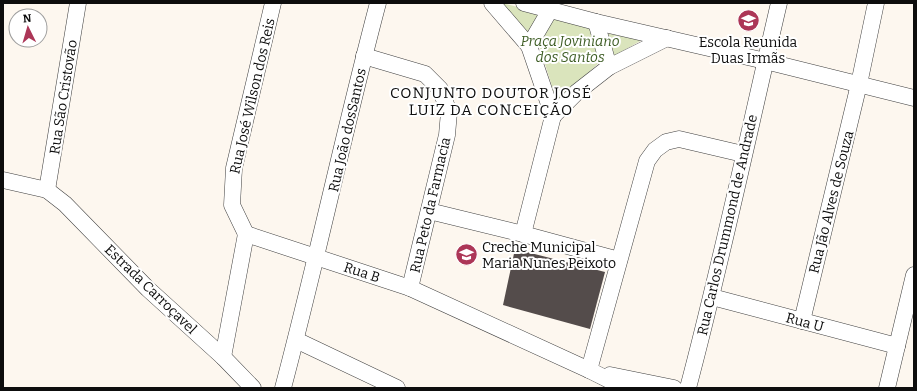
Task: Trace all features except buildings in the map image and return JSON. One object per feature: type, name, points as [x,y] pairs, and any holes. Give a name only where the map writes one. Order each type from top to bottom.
[{"type":"street","name":"Rua São Cristovão","points":[[47,190],[78,3]]},
{"type":"street","name":"Rua José Wilson dos Reis","points":[[246,234],[232,205],[234,168],[273,3]]},
{"type":"street","name":"Rua João dosSantos","points":[[284,388],[378,3]]},
{"type":"street","points":[[492,3],[529,46],[553,116]]},
{"type":"street","points":[[524,3],[596,22],[766,61],[914,98]]},
{"type":"street","name":"Rua Carlos Drummond de Andrade","points":[[688,388],[712,297],[743,154],[779,3]]},
{"type":"street","name":"Rua Jão Alves de Souza","points":[[802,321],[860,84],[876,3]]},
{"type":"street","points":[[529,46],[550,10]]},
{"type":"street","points":[[596,22],[609,67]]},
{"type":"street","points":[[523,234],[553,116],[577,92],[609,67],[667,38]]},
{"type":"street","name":"Rua Peto da Farmacia","points":[[364,56],[425,74],[440,89],[449,112],[447,135],[410,288]]},
{"type":"street","points":[[598,388],[589,370],[647,161],[655,150],[666,142],[679,139],[743,154]]},
{"type":"street","points":[[3,180],[47,190]]},
{"type":"street","name":"Estrada Carroçavel","points":[[47,190],[65,204],[148,288],[223,357],[253,388]]},
{"type":"street","points":[[429,211],[523,234],[619,260]]},
{"type":"street","points":[[223,357],[246,234]]},
{"type":"street","name":"Rua B","points":[[246,234],[410,288],[589,370]]},
{"type":"street","points":[[887,388],[914,275]]},
{"type":"street","name":"Rua U","points":[[712,297],[897,346]]},
{"type":"street","points":[[296,340],[397,388]]},
{"type":"street","points":[[589,370],[625,388]]},
{"type":"street","points":[[589,370],[674,388]]},
{"type":"green space","points":[[502,3],[541,13],[528,34]]},
{"type":"green space","name":"Praça Joviniano dos Santos","points":[[557,17],[591,27],[602,60],[557,102],[538,42],[550,20]]},
{"type":"green space","points":[[605,33],[642,40],[612,57]]},
{"type":"place","name":"Escola Reunida Duas Irmãs","points":[[748,20]]},
{"type":"place","name":"Creche Municipal Maria Nunes Peixoto","points":[[466,255]]},
{"type":"district","name":"CONJUNTO DOUTOR JOSÉ LUIZ DA CONCEIÇÃO","points":[[491,102]]}]
